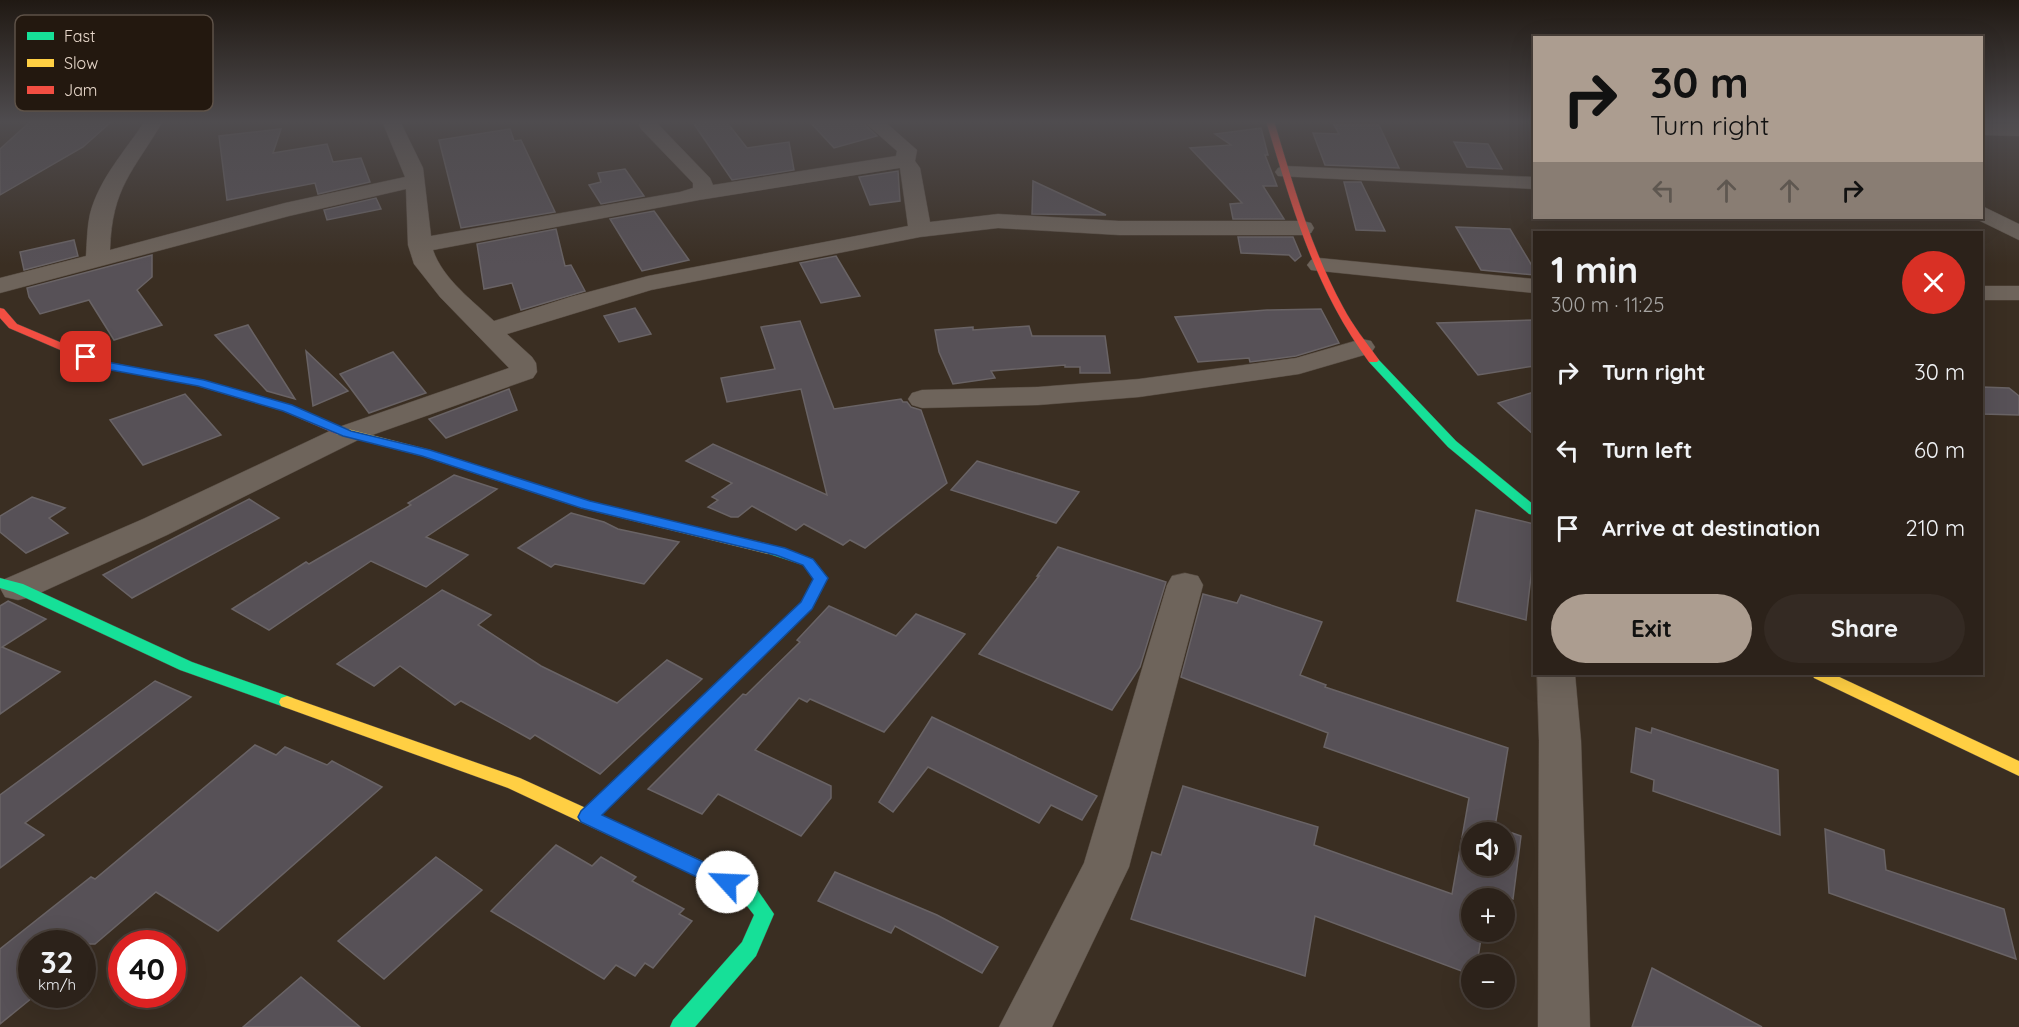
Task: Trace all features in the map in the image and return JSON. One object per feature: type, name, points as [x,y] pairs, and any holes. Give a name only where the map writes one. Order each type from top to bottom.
[{"type":"street","points":[[97,260],[101,214],[107,195],[121,169]]},
{"type":"street","points":[[9,586],[154,527],[347,434],[472,392],[523,372],[522,363],[435,277],[426,264],[420,245],[416,181],[411,169]]},
{"type":"street","points":[[692,169],[703,182],[703,191],[697,194]]},
{"type":"street","points":[[420,245],[697,194],[854,169]]},
{"type":"street","points":[[910,169],[920,230]]},
{"type":"street","points":[[1284,169],[1303,228],[1319,265],[1344,320],[1362,347],[1387,378],[1452,444],[1533,510]]},
{"type":"street","points":[[1285,172],[1533,183]]},
{"type":"street","points":[[0,286],[285,210],[416,181]]},
{"type":"street","points":[[1983,214],[2019,233]]},
{"type":"street","points":[[490,331],[579,302],[648,283],[920,230],[998,221],[1119,228],[1303,228]]},
{"type":"street","points":[[1319,265],[1533,286]]},
{"type":"street","points":[[1983,293],[2019,293]]},
{"type":"street","points":[[0,311],[13,326],[104,365],[200,383],[287,408],[347,434],[426,453],[586,505],[780,552],[808,562],[821,578],[807,605],[588,817]]},
{"type":"street","points":[[922,399],[1038,396],[1139,388],[1299,366],[1362,347]]},
{"type":"street","points":[[1025,1027],[1106,867],[1185,585]]},
{"type":"street","points":[[9,586],[186,666],[514,783],[747,891],[764,914],[749,950],[681,1027]]},
{"type":"street","points":[[1556,675],[1560,741],[1564,1027]]},
{"type":"street","points":[[1822,675],[2019,769]]},
{"type":"building","points":[[0,169],[45,169],[0,195]]},
{"type":"building","points":[[223,169],[365,169],[370,182],[318,194],[315,183],[227,200]]},
{"type":"building","points":[[446,169],[535,169],[555,212],[461,228]]},
{"type":"building","points":[[625,169],[644,196],[601,204],[589,185],[601,182],[598,173]]},
{"type":"building","points":[[724,169],[794,170],[732,180]]},
{"type":"building","points":[[1210,169],[1270,169],[1277,186],[1263,186],[1284,219],[1233,219],[1230,204],[1242,203]]},
{"type":"building","points":[[898,171],[900,201],[870,205],[859,177]]},
{"type":"building","points":[[1033,181],[1106,215],[1032,214]]},
{"type":"building","points":[[1344,182],[1361,182],[1385,231],[1356,230]]},
{"type":"building","points":[[376,198],[381,209],[327,220],[324,210]]},
{"type":"building","points":[[654,211],[689,260],[642,271],[610,219]]},
{"type":"building","points":[[1456,227],[1510,229],[1533,267],[1533,275],[1481,270]]},
{"type":"building","points":[[556,229],[565,266],[571,265],[585,291],[521,310],[512,283],[484,289],[477,244]]},
{"type":"building","points":[[1238,237],[1293,237],[1301,256],[1295,261],[1289,255],[1241,253]]},
{"type":"building","points":[[74,240],[78,256],[24,270],[20,252]]},
{"type":"building","points":[[152,255],[152,277],[137,290],[162,325],[114,340],[89,300],[40,314],[29,297],[27,288]]},
{"type":"building","points":[[836,256],[860,296],[821,303],[800,263]]},
{"type":"building","points":[[635,308],[651,334],[619,342],[604,316]]},
{"type":"building","points":[[1321,309],[1339,343],[1296,356],[1250,362],[1249,358],[1198,362],[1175,317],[1267,310]]},
{"type":"building","points":[[1533,320],[1533,366],[1478,375],[1437,323]]},
{"type":"building","points":[[800,321],[834,409],[901,399],[911,407],[921,410],[947,483],[865,548],[850,540],[843,545],[804,524],[796,530],[752,506],[738,517],[731,517],[708,507],[718,500],[712,497],[732,483],[686,461],[713,444],[827,495],[801,389],[727,402],[721,378],[775,369],[761,327]]},
{"type":"building","points":[[248,325],[295,399],[267,391],[215,335]]},
{"type":"building","points":[[1029,326],[1032,336],[1105,336],[1110,373],[1080,373],[1080,367],[1065,367],[1065,365],[991,371],[995,378],[953,384],[939,352],[935,330]]},
{"type":"building","points":[[306,351],[348,391],[313,406]]},
{"type":"building","points":[[393,352],[426,393],[369,413],[340,374]]},
{"type":"building","points":[[1983,387],[2009,388],[2019,396],[2019,415],[1983,414]]},
{"type":"building","points":[[509,389],[517,410],[446,438],[429,419]]},
{"type":"building","points":[[1533,392],[1533,434],[1498,403]]},
{"type":"building","points":[[185,394],[221,435],[143,465],[110,420]]},
{"type":"building","points":[[977,461],[1079,492],[1056,523],[951,490]]},
{"type":"building","points":[[454,475],[497,489],[426,537],[468,555],[426,587],[371,561],[269,630],[232,609],[306,562],[309,564],[411,505],[408,503]]},
{"type":"building","points":[[32,497],[65,508],[49,518],[68,533],[26,553],[0,532],[0,516]]},
{"type":"building","points":[[249,499],[279,518],[132,598],[103,575]]},
{"type":"building","points":[[1476,510],[1533,524],[1533,559],[1526,620],[1457,601]]},
{"type":"building","points":[[571,513],[604,522],[618,529],[679,542],[644,584],[555,564],[551,567],[518,548]]},
{"type":"building","points":[[1058,547],[1166,582],[1140,667],[1112,710],[979,654],[1039,576],[1037,576]]},
{"type":"building","points":[[442,590],[491,615],[478,625],[541,666],[617,703],[667,660],[702,679],[600,774],[535,735],[530,739],[461,701],[455,705],[400,666],[374,686],[337,664]]},
{"type":"building","points":[[1203,594],[1237,603],[1241,595],[1322,622],[1300,675],[1326,685],[1325,687],[1508,748],[1496,822],[1465,822],[1469,798],[1324,747],[1328,733],[1181,677]]},
{"type":"building","points":[[8,601],[46,619],[2,647],[60,672],[0,714],[0,606]]},
{"type":"building","points":[[829,606],[896,636],[916,614],[965,634],[884,732],[810,699],[807,702],[799,698],[755,750],[831,786],[831,798],[801,836],[718,794],[702,814],[648,789],[743,694],[746,695],[800,642],[797,640]]},
{"type":"building","points":[[155,681],[191,697],[25,823],[44,835],[0,868],[0,795]]},
{"type":"building","points":[[932,717],[1097,796],[1082,820],[1051,805],[1039,823],[928,767],[893,812],[879,802]]},
{"type":"building","points":[[1636,728],[1651,733],[1652,728],[1778,770],[1780,835],[1653,791],[1654,780],[1631,772]]},
{"type":"building","points":[[255,745],[276,755],[285,747],[327,765],[332,761],[382,787],[218,931],[156,892],[111,930],[108,930],[108,933],[96,943],[96,930],[24,930],[91,877],[95,879]]},
{"type":"building","points":[[1183,786],[1318,827],[1314,845],[1452,894],[1461,843],[1461,876],[1515,876],[1515,834],[1521,836],[1514,888],[1461,888],[1461,942],[1480,942],[1479,954],[1461,954],[1461,971],[1315,916],[1305,976],[1131,919],[1152,852],[1161,855]]},
{"type":"building","points":[[1825,829],[1884,850],[1886,870],[2004,909],[2016,959],[1829,893]]},
{"type":"building","points":[[556,845],[592,866],[601,857],[636,877],[632,881],[684,909],[679,914],[692,921],[653,968],[645,963],[635,976],[616,965],[604,979],[491,911]]},
{"type":"building","points":[[436,857],[482,890],[384,979],[338,941]]},
{"type":"building","points":[[835,872],[937,915],[998,947],[982,973],[895,926],[891,933],[818,901]]},
{"type":"building","points":[[18,935],[20,1008],[0,1024],[0,949]]},
{"type":"building","points":[[1652,968],[1762,1027],[1632,1027]]},
{"type":"building","points":[[301,977],[360,1027],[243,1027]]},
{"type":"traffic: fast","points":[[1373,360],[1452,444],[1533,510]]},
{"type":"traffic: fast","points":[[588,817],[807,605],[821,578],[808,562],[768,549]]},
{"type":"traffic: fast","points":[[0,583],[18,588],[186,666],[287,702]]},
{"type":"traffic: fast","points":[[681,1027],[749,949],[764,914],[747,891],[726,881]]},
{"type":"traffic: slow","points":[[340,431],[426,453],[586,505],[768,549]]},
{"type":"traffic: slow","points":[[1822,675],[2019,769]]},
{"type":"traffic: slow","points":[[287,702],[514,783],[726,881]]},
{"type":"traffic: jam","points":[[1285,169],[1310,246],[1323,276],[1337,306],[1373,360]]},
{"type":"traffic: jam","points":[[0,311],[13,326],[104,365],[200,383],[287,408],[340,431]]},
{"type":"route","points":[[86,357],[104,365],[200,383],[287,408],[347,434],[426,453],[586,505],[780,552],[808,562],[821,578],[807,605],[588,817],[727,882]]}]
